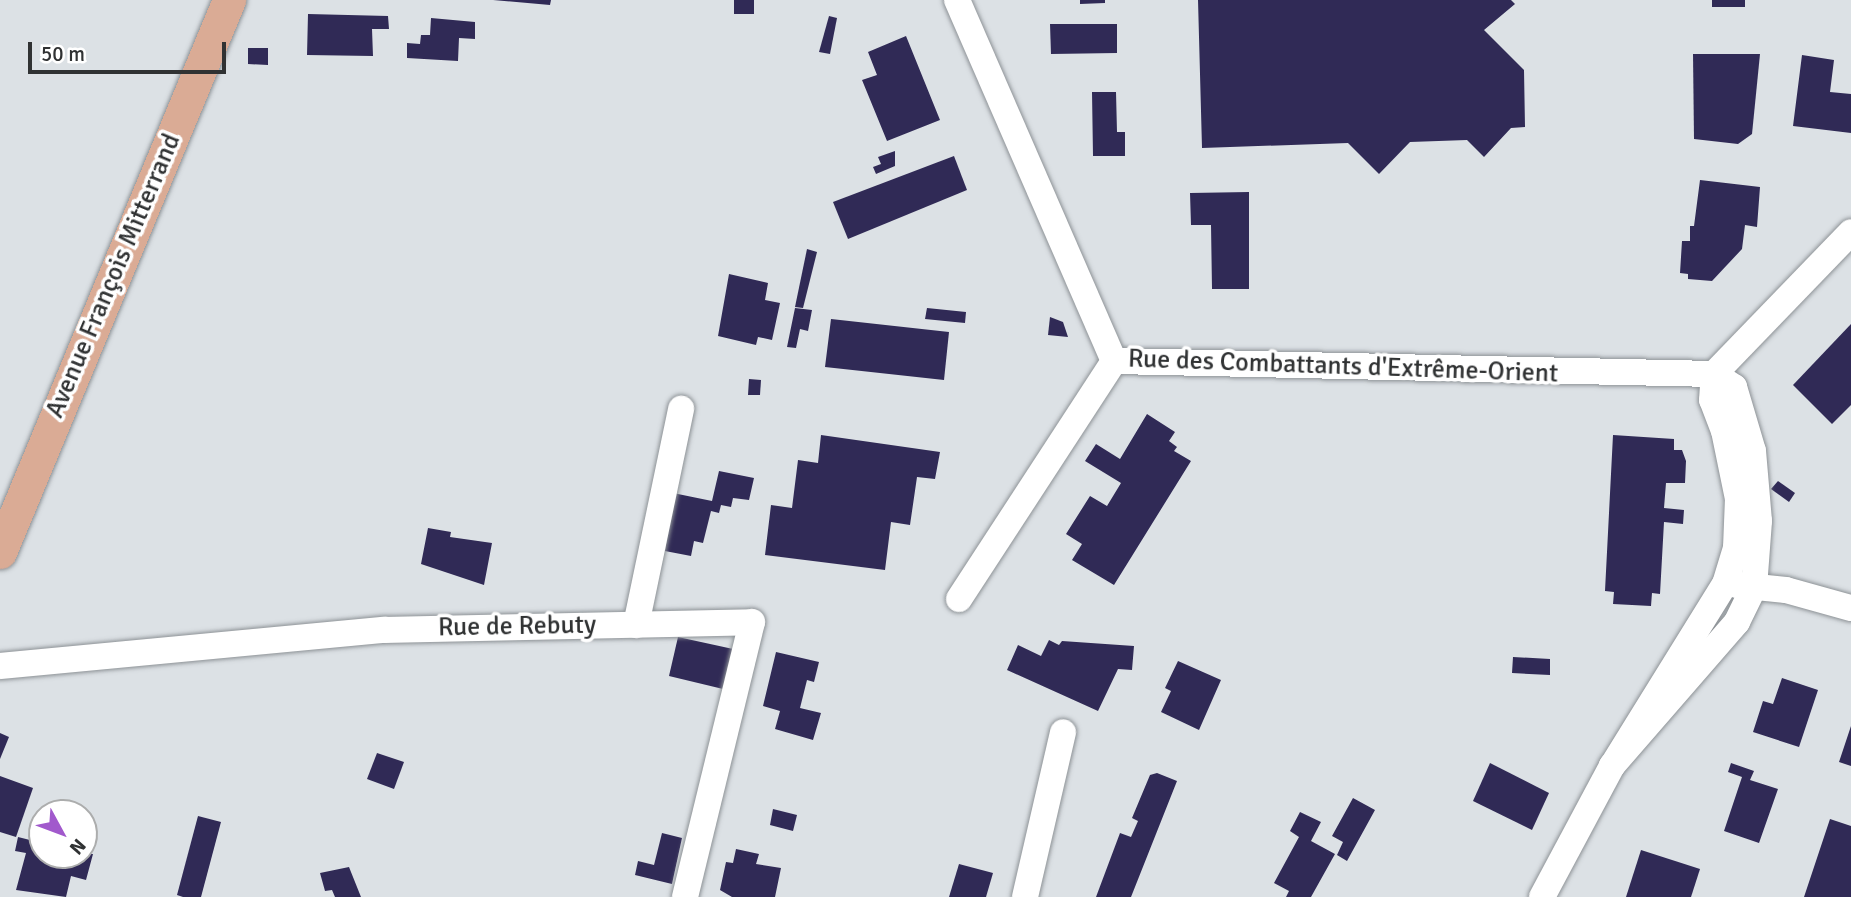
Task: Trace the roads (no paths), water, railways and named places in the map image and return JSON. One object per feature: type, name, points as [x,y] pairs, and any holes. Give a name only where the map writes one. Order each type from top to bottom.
[{"type":"main road","name":"Avenue François Mitterrand","points":[[0,552],[229,0]]},
{"type":"street","name":"Rue des Combattants d'Extrême-Orient","points":[[957,0],[1114,361],[1714,374]]},
{"type":"street","points":[[1542,897],[1612,766],[1725,584],[1736,548],[1738,499],[1724,431],[1712,400],[1714,374],[1851,232]]},
{"type":"street","points":[[959,599],[1114,361]]},
{"type":"street","points":[[1612,766],[1737,622],[1754,587],[1759,521],[1753,451],[1734,387],[1714,374]]},
{"type":"street","points":[[636,625],[681,409]]},
{"type":"street","points":[[1725,584],[1786,590],[1851,608]]},
{"type":"street","name":"Rue de Rebuty","points":[[0,666],[384,631],[752,622],[685,897]]},
{"type":"street","points":[[1025,897],[1063,732]]}]
